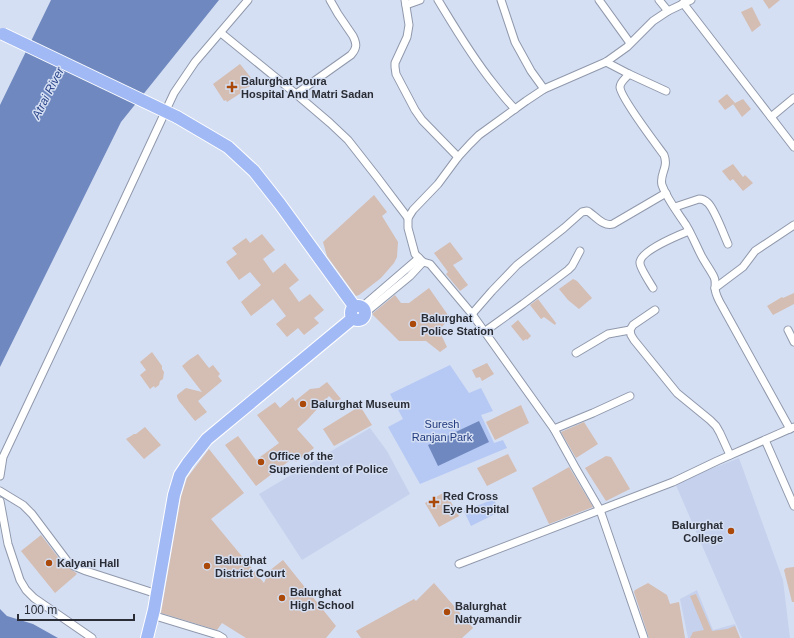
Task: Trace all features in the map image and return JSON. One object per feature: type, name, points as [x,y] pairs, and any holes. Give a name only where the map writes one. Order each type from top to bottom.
[{"type":"main road","points":[[2,33],[177,117],[228,147],[254,171],[359,311],[207,439],[180,475],[174,495],[147,638]]},
{"type":"street","points":[[0,476],[3,457],[174,93],[194,62],[248,0]]},
{"type":"street","points":[[296,94],[351,55],[355,50],[356,46],[354,36],[330,0]]},
{"type":"street","points":[[420,0],[405,3],[409,25],[407,36],[395,63],[396,74],[422,120],[458,157]]},
{"type":"street","points":[[438,0],[459,36],[492,82],[515,109]]},
{"type":"street","points":[[501,0],[515,42],[544,89]]},
{"type":"street","points":[[599,0],[630,43]]},
{"type":"street","points":[[659,0],[668,12]]},
{"type":"street","points":[[644,638],[600,510],[554,429],[472,314],[430,264],[421,260],[414,254],[408,228],[408,218],[412,210],[438,184],[458,157],[479,135],[544,89],[606,62],[630,43],[653,21],[690,0]]},
{"type":"street","points":[[683,3],[794,147]]},
{"type":"street","points":[[220,33],[296,94],[348,140],[408,218]]},
{"type":"street","points":[[606,62],[666,91]]},
{"type":"street","points":[[459,564],[674,482],[730,455],[792,428],[722,306],[716,294],[715,278],[666,193],[662,178],[666,164],[664,155],[627,102],[620,89],[621,83],[629,74]]},
{"type":"street","points":[[772,117],[794,98]]},
{"type":"street","points":[[472,314],[492,290],[517,265],[582,212],[587,211],[605,224],[609,225],[666,193]]},
{"type":"street","points":[[675,207],[703,199],[712,209],[728,244]]},
{"type":"street","points":[[715,288],[743,267],[755,251],[794,225]]},
{"type":"street","points":[[653,288],[640,264],[640,259],[644,254],[652,249],[689,231]]},
{"type":"street","points":[[484,332],[568,270],[572,266],[580,251]]},
{"type":"street","points":[[359,311],[421,260]]},
{"type":"street","points":[[576,354],[608,334],[630,330],[634,325],[654,310]]},
{"type":"street","points":[[630,330],[634,340],[676,393],[716,426],[730,455]]},
{"type":"street","points":[[788,330],[794,342]]},
{"type":"street","points":[[554,429],[630,396]]},
{"type":"street","points":[[765,440],[794,506]]},
{"type":"street","points":[[0,491],[23,505],[32,514],[68,562],[74,566],[156,594]]},
{"type":"street","points":[[0,501],[8,544],[20,580],[26,590],[34,598],[92,638]]},
{"type":"street","points":[[152,615],[218,635],[223,638]]},
{"type":"shaded area","points":[[370,428],[387,451],[410,494],[302,560],[259,494]]},
{"type":"shaded area","name":"Balurghat College","points":[[739,458],[783,580],[790,638],[742,638],[675,483]]},
{"type":"shaded area","points":[[697,590],[713,630],[735,624],[740,638],[688,638],[680,599]]},
{"type":"green space","name":"Suresh Ranjan Park","points":[[450,365],[469,393],[481,388],[493,411],[481,415],[494,443],[503,440],[507,448],[420,484],[388,427],[403,419],[390,394]]},
{"type":"green space","points":[[494,499],[499,512],[471,526],[464,511]]},
{"type":"water","name":"Atrai River","points":[[51,0],[219,0],[121,122],[0,367],[0,105]]},
{"type":"water","points":[[479,421],[489,442],[438,466],[428,445]]},
{"type":"water","points":[[0,609],[7,616],[33,624],[58,638],[0,638]]},
{"type":"building","points":[[763,0],[780,0],[769,9]]},
{"type":"building","points":[[752,7],[761,25],[752,32],[741,12]]},
{"type":"building","points":[[240,64],[256,84],[243,89],[244,91],[227,102],[226,100],[224,101],[213,84]]},
{"type":"building","points":[[727,94],[735,103],[725,110],[718,101]]},
{"type":"building","points":[[743,99],[751,109],[742,117],[733,104]]},
{"type":"building","points":[[733,164],[743,177],[745,175],[753,183],[743,191],[733,179],[730,181],[722,171]]},
{"type":"building","points":[[374,195],[387,212],[382,216],[398,242],[397,257],[394,263],[381,278],[356,296],[327,256],[323,242]]},
{"type":"building","points":[[262,234],[275,250],[263,259],[273,273],[285,263],[299,280],[289,288],[299,302],[310,294],[324,310],[314,318],[319,323],[304,335],[298,328],[287,337],[276,324],[286,316],[273,299],[251,316],[241,302],[261,285],[250,272],[239,280],[226,262],[237,254],[232,248],[246,238],[250,243]]},
{"type":"building","points":[[450,242],[463,259],[453,265],[468,285],[460,291],[446,274],[448,272],[434,253]]},
{"type":"building","points":[[573,279],[577,281],[592,298],[579,309],[568,300],[559,289]]},
{"type":"building","name":"Balurghat Police Station","points":[[429,288],[450,318],[439,330],[447,347],[440,352],[426,341],[399,341],[372,314],[395,295],[401,303],[409,303]]},
{"type":"building","points":[[794,293],[794,304],[773,315],[767,306],[782,297],[783,298]]},
{"type":"building","points":[[538,299],[556,323],[555,325],[544,317],[541,319],[530,305]]},
{"type":"building","points":[[518,320],[531,336],[527,340],[526,339],[523,341],[511,326]]},
{"type":"building","points":[[152,352],[162,366],[164,372],[163,379],[160,381],[159,385],[150,389],[140,375],[146,370],[140,362]]},
{"type":"building","points":[[198,354],[209,368],[213,365],[220,374],[218,376],[222,381],[198,401],[207,412],[195,421],[179,401],[177,395],[186,388],[202,392],[182,366]]},
{"type":"building","points":[[487,363],[494,374],[482,381],[480,377],[476,378],[472,370]]},
{"type":"building","points":[[327,382],[341,399],[335,402],[329,396],[297,429],[314,448],[296,462],[293,458],[256,486],[225,445],[238,436],[256,460],[279,443],[257,415],[275,402],[280,408],[293,397],[295,401],[310,389],[319,388]]},
{"type":"building","points":[[521,405],[529,423],[495,440],[486,422]]},
{"type":"building","points":[[360,406],[372,425],[334,446],[323,429]]},
{"type":"building","points":[[584,422],[598,444],[576,458],[561,432]]},
{"type":"building","points":[[145,427],[161,445],[144,459],[126,439]]},
{"type":"building","points":[[209,449],[244,493],[211,519],[264,583],[269,571],[283,560],[336,626],[326,638],[246,638],[222,623],[217,630],[161,613],[181,497],[187,478]]},
{"type":"building","points":[[508,454],[517,471],[487,486],[477,468]]},
{"type":"building","points":[[606,456],[611,457],[630,489],[606,501],[585,468]]},
{"type":"building","points":[[569,467],[593,507],[549,524],[532,488]]},
{"type":"building","points":[[445,492],[459,516],[439,527],[425,503]]},
{"type":"building","name":"Kalyani Hall","points":[[41,535],[64,565],[77,574],[55,593],[21,551]]},
{"type":"building","points":[[794,567],[794,602],[792,602],[784,570],[786,568]]},
{"type":"building","points":[[434,583],[473,628],[462,638],[361,638],[356,631],[414,599],[416,601]]},
{"type":"building","points":[[648,583],[667,595],[670,604],[679,602],[685,638],[649,638],[634,592]]},
{"type":"building","points":[[696,594],[712,631],[727,629],[735,626],[740,638],[690,638],[693,632],[704,630],[690,596]]},
{"type":"place","name":"Balurghat Poura Hospital And Matri Sadan","points":[[232,87]]},
{"type":"place","name":"Balurghat Police Station","points":[[413,324]]},
{"type":"place","name":"Balurghat Museum","points":[[303,404]]},
{"type":"place","name":"Office of the Superiendent of Police","points":[[261,462]]},
{"type":"place","name":"Red Cross Eye Hospital","points":[[434,502]]},
{"type":"place","name":"Balurghat College","points":[[731,531]]},
{"type":"place","name":"Kalyani Hall","points":[[49,563]]},
{"type":"place","name":"Balurghat District Court","points":[[207,566]]},
{"type":"place","name":"Balurghat High School","points":[[282,598]]},
{"type":"place","name":"Balurghat Natyamandir","points":[[447,612]]}]
